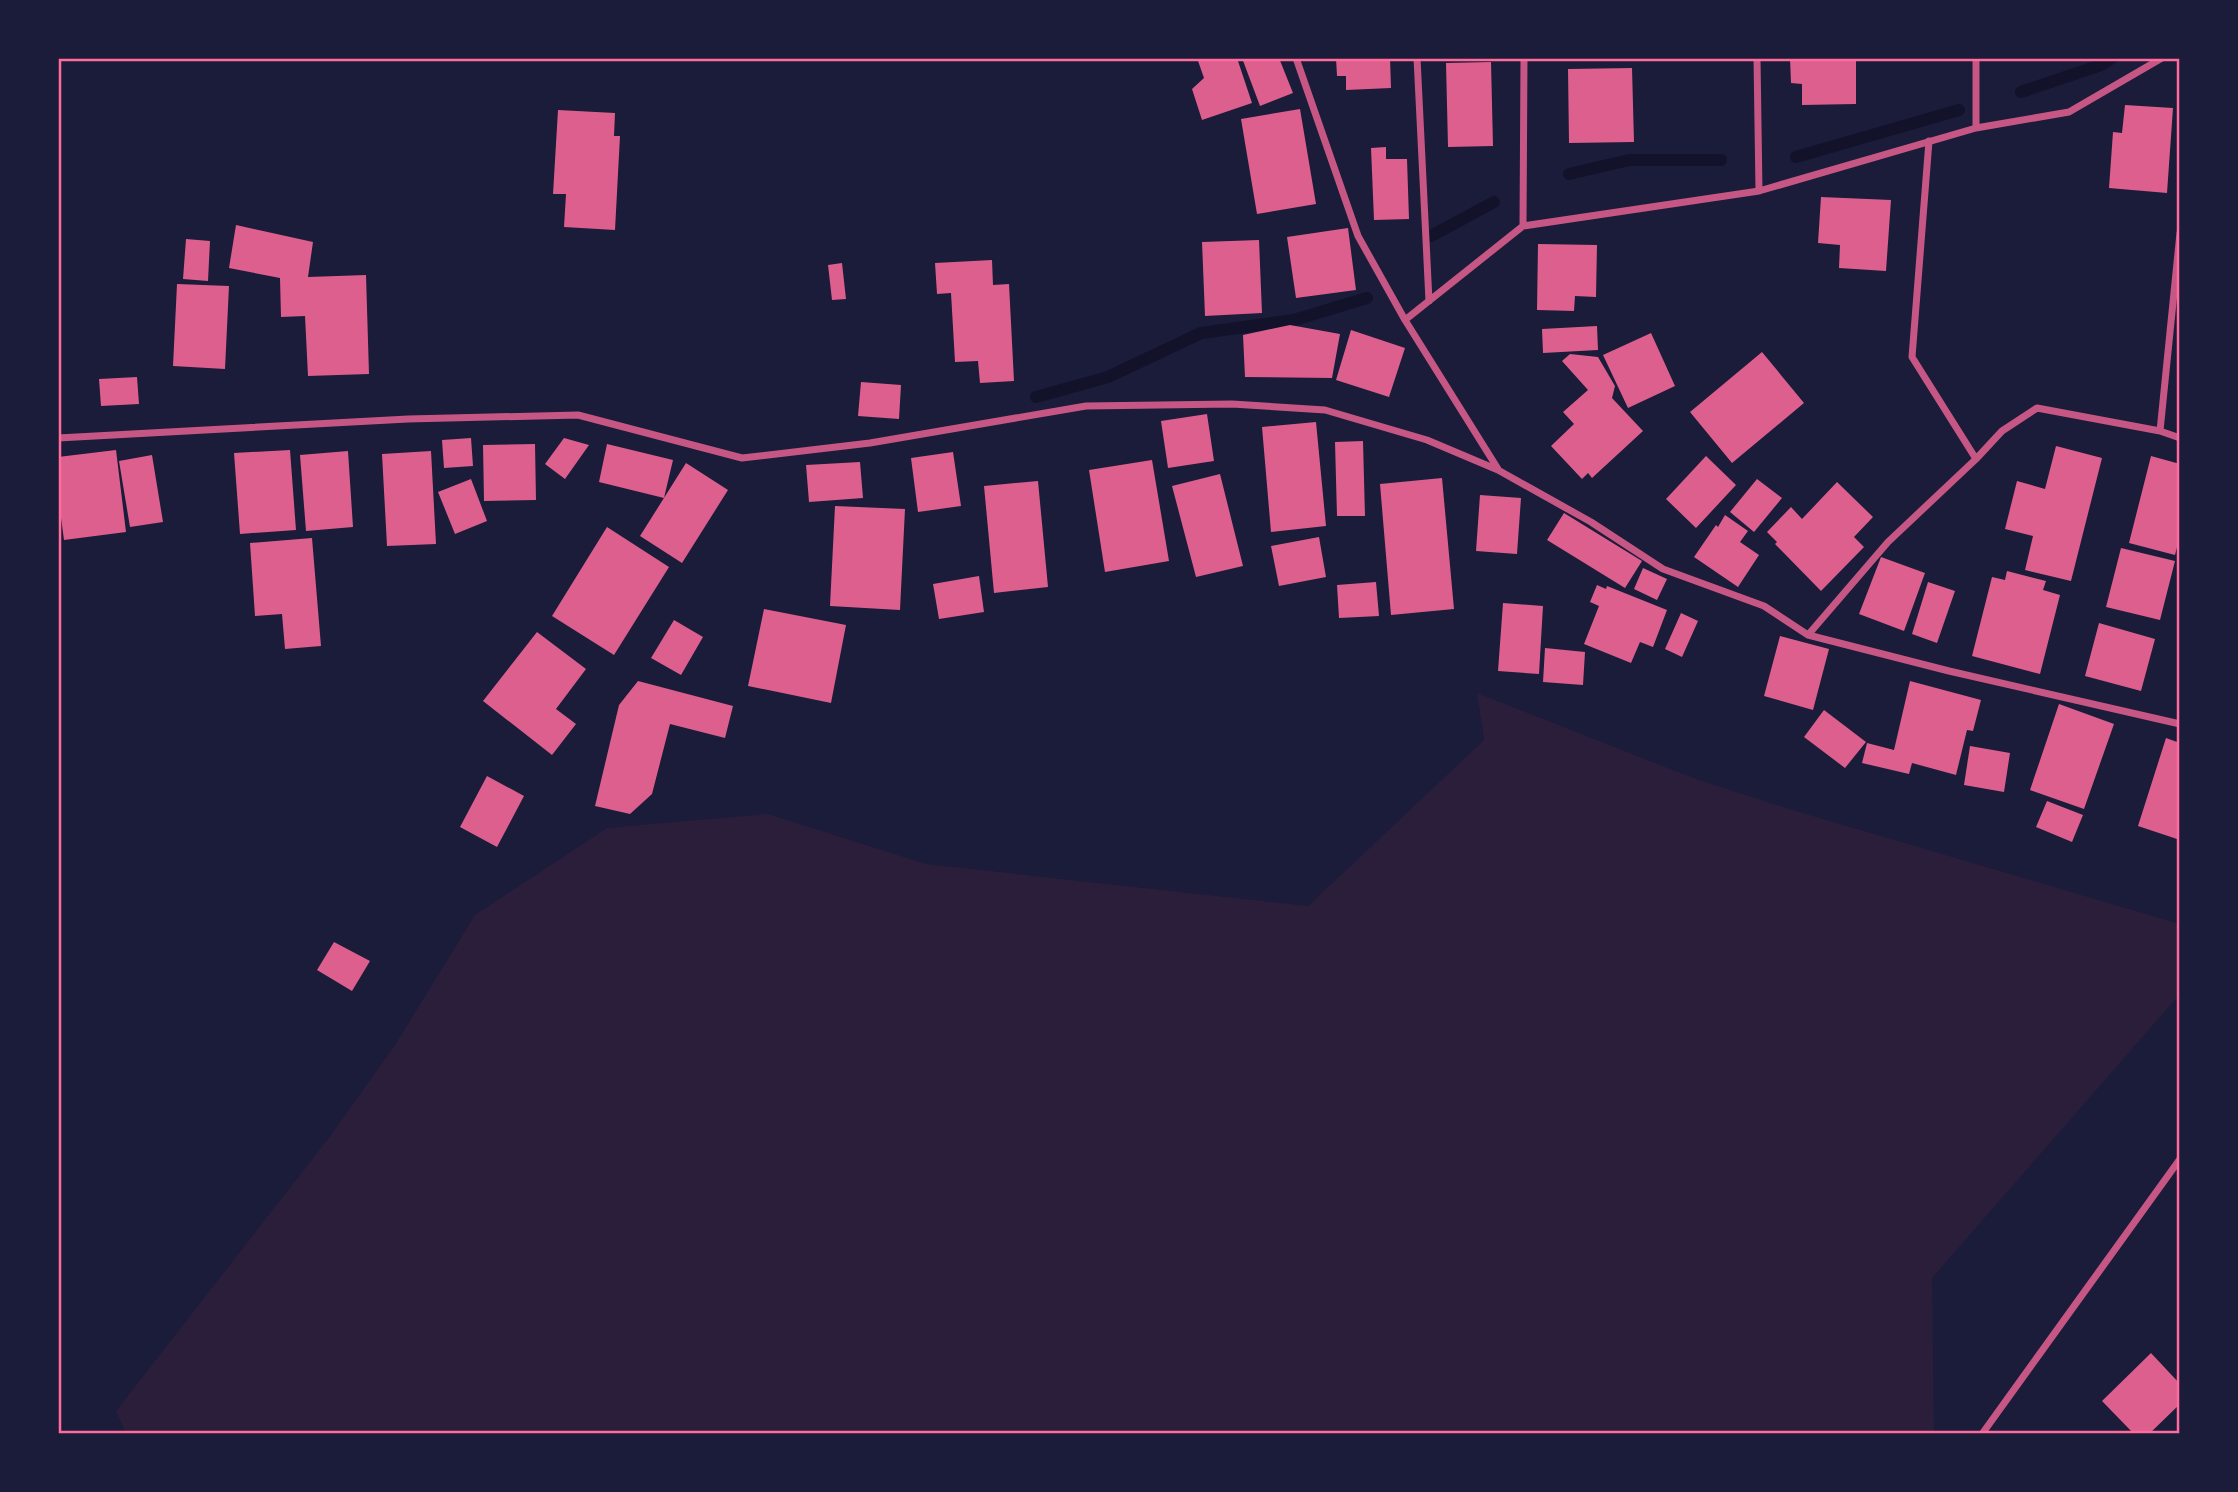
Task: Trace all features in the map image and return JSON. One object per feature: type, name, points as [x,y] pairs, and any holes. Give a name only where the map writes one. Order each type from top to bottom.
[{"type":"street","points":[[1296,58],[1358,236],[1405,320],[1498,470]]},
{"type":"street","points":[[1417,58],[1429,300]]},
{"type":"street","points":[[1523,226],[1524,58]]},
{"type":"street","points":[[1756,58],[1759,191]]},
{"type":"street","points":[[1976,58],[1976,128]]},
{"type":"street","points":[[1405,320],[1523,226],[1759,191],[1976,128],[2069,112],[2162,58]]},
{"type":"street","points":[[1929,141],[1912,357],[1976,459]]},
{"type":"street","points":[[2160,431],[2180,233]]},
{"type":"street","points":[[58,438],[408,419],[578,415],[742,458],[870,443],[1086,405],[1232,404],[1325,410],[1427,440],[1498,470],[1591,522],[1663,569],[1764,606],[1808,635],[1949,671],[2180,724]]},
{"type":"street","points":[[1808,635],[1888,542],[2002,431],[2037,408],[2160,431],[2180,438]]},
{"type":"street","points":[[1982,1434],[2180,1159]]},
{"type":"shaded area","points":[[1477,693],[1696,779],[2180,924],[2180,994],[1932,1278],[1934,1434],[126,1434],[116,1411],[331,1135],[395,1045],[475,915],[607,828],[768,814],[926,864],[1308,906],[1484,740]]},
{"type":"building","points":[[1197,58],[1237,58],[1252,103],[1202,120],[1192,89],[1204,78]]},
{"type":"building","points":[[1242,58],[1279,58],[1293,93],[1260,106]]},
{"type":"building","points":[[1336,58],[1390,58],[1391,88],[1346,90],[1346,76],[1337,76]]},
{"type":"building","points":[[1790,58],[1856,58],[1856,104],[1802,105],[1802,84],[1791,83]]},
{"type":"building","points":[[1491,62],[1493,146],[1448,147],[1446,63]]},
{"type":"building","points":[[1632,68],[1634,142],[1569,143],[1568,69]]},
{"type":"building","points":[[2125,105],[2173,108],[2167,193],[2109,188],[2113,132],[2122,133]]},
{"type":"building","points":[[1300,109],[1316,204],[1257,214],[1241,119]]},
{"type":"building","points":[[558,110],[615,113],[614,136],[620,136],[615,230],[564,227],[566,194],[553,194]]},
{"type":"building","points":[[1386,147],[1386,159],[1407,159],[1409,219],[1374,220],[1371,148]]},
{"type":"building","points":[[1821,197],[1891,200],[1886,271],[1839,268],[1840,245],[1818,243]]},
{"type":"building","points":[[236,225],[313,242],[308,277],[366,275],[369,374],[308,376],[305,316],[281,317],[280,278],[229,268]]},
{"type":"building","points":[[1348,228],[1356,290],[1296,298],[1287,237]]},
{"type":"building","points":[[186,239],[210,241],[208,281],[183,279]]},
{"type":"building","points":[[1259,240],[1262,313],[1205,316],[1202,242]]},
{"type":"building","points":[[1538,244],[1597,245],[1596,297],[1575,296],[1574,311],[1537,310]]},
{"type":"building","points":[[992,260],[993,285],[1009,284],[1014,381],[980,383],[978,361],[955,362],[951,293],[937,294],[935,263]]},
{"type":"building","points":[[842,263],[846,299],[832,300],[828,265]]},
{"type":"building","points":[[177,284],[229,286],[225,369],[173,366]]},
{"type":"building","points":[[1290,325],[1340,334],[1332,378],[1245,377],[1243,335]]},
{"type":"building","points":[[1597,326],[1598,350],[1543,353],[1542,329]]},
{"type":"building","points":[[1351,330],[1405,348],[1389,397],[1336,380]]},
{"type":"building","points":[[1651,333],[1675,386],[1628,408],[1603,355]]},
{"type":"building","points":[[1762,352],[1804,403],[1732,463],[1690,412]]},
{"type":"building","points":[[1570,354],[1598,357],[1615,386],[1612,398],[1643,431],[1592,478],[1588,473],[1582,479],[1551,446],[1574,424],[1563,412],[1588,390],[1562,361]]},
{"type":"building","points":[[137,377],[139,404],[101,406],[99,379]]},
{"type":"building","points":[[861,382],[901,385],[899,419],[858,416]]},
{"type":"building","points":[[1207,414],[1214,461],[1168,468],[1161,421]]},
{"type":"building","points":[[1316,422],[1326,526],[1271,532],[1262,427]]},
{"type":"building","points":[[471,438],[473,466],[444,468],[442,440]]},
{"type":"building","points":[[564,438],[589,445],[565,479],[545,464]]},
{"type":"building","points":[[1363,441],[1365,516],[1337,516],[1335,442]]},
{"type":"building","points":[[535,444],[536,500],[484,501],[483,445]]},
{"type":"building","points":[[607,444],[673,460],[664,498],[599,482]]},
{"type":"building","points":[[2056,446],[2102,458],[2071,581],[2025,570],[2033,536],[2005,529],[2017,481],[2045,489]]},
{"type":"building","points":[[116,450],[126,532],[64,540],[58,495],[58,457]]},
{"type":"building","points":[[290,450],[296,530],[240,534],[234,453]]},
{"type":"building","points":[[348,451],[353,527],[306,531],[300,455]]},
{"type":"building","points":[[431,451],[436,544],[387,546],[382,454]]},
{"type":"building","points":[[953,452],[961,506],[918,512],[911,458]]},
{"type":"building","points":[[152,455],[163,522],[130,527],[119,461]]},
{"type":"building","points":[[1706,456],[1736,485],[1696,528],[1666,499]]},
{"type":"building","points":[[2151,456],[2180,464],[2180,535],[2175,555],[2129,543]]},
{"type":"building","points":[[1152,460],[1169,561],[1105,572],[1089,470]]},
{"type":"building","points":[[860,462],[863,498],[809,502],[806,465]]},
{"type":"building","points":[[686,463],[728,490],[682,563],[640,536]]},
{"type":"building","points":[[1220,474],[1243,566],[1196,577],[1172,486]]},
{"type":"building","points":[[1442,478],[1454,609],[1391,615],[1380,484]]},
{"type":"building","points":[[471,479],[487,521],[455,534],[438,492]]},
{"type":"building","points":[[1757,479],[1782,498],[1754,532],[1730,512]]},
{"type":"building","points":[[1038,481],[1048,587],[994,593],[984,486]]},
{"type":"building","points":[[1837,482],[1873,517],[1854,537],[1864,547],[1821,591],[1775,544],[1777,542],[1767,532],[1791,507],[1802,519]]},
{"type":"building","points":[[1480,495],[1521,498],[1517,554],[1476,551]]},
{"type":"building","points":[[835,506],[905,509],[900,610],[830,606]]},
{"type":"building","points":[[1564,513],[1642,561],[1625,588],[1547,540]]},
{"type":"building","points":[[1725,515],[1748,531],[1740,542],[1759,555],[1738,587],[1694,557]]},
{"type":"building","points":[[607,527],[669,567],[614,655],[552,616]]},
{"type":"building","points":[[1319,537],[1326,577],[1279,586],[1271,546]]},
{"type":"building","points":[[312,538],[321,646],[285,649],[282,614],[255,616],[250,543]]},
{"type":"building","points":[[2121,548],[2175,561],[2160,620],[2106,607]]},
{"type":"building","points":[[1881,557],[1925,573],[1904,631],[1859,614]]},
{"type":"building","points":[[1643,568],[1667,579],[1657,600],[1634,589]]},
{"type":"building","points":[[2007,571],[2046,581],[2043,590],[2060,595],[2040,674],[1972,656],[1992,577],[2005,580]]},
{"type":"building","points":[[979,576],[984,612],[939,619],[933,584]]},
{"type":"building","points":[[1376,582],[1379,616],[1339,618],[1337,585]]},
{"type":"building","points":[[1928,582],[1955,591],[1937,643],[1912,634]]},
{"type":"building","points":[[1597,585],[1606,589],[1607,586],[1667,610],[1653,647],[1640,642],[1631,663],[1584,644],[1599,606],[1590,602]]},
{"type":"building","points":[[1503,603],[1543,606],[1539,674],[1498,671]]},
{"type":"building","points":[[764,609],[846,625],[831,703],[748,686]]},
{"type":"building","points":[[1681,613],[1698,621],[1682,657],[1665,649]]},
{"type":"building","points":[[674,620],[703,637],[681,675],[651,658]]},
{"type":"building","points":[[2099,623],[2155,639],[2141,691],[2085,676]]},
{"type":"building","points":[[537,632],[586,669],[556,709],[576,724],[552,755],[483,701]]},
{"type":"building","points":[[1780,636],[1829,649],[1813,710],[1764,696]]},
{"type":"building","points":[[1545,648],[1585,652],[1583,685],[1543,682]]},
{"type":"building","points":[[638,681],[733,706],[725,738],[670,724],[652,794],[630,814],[595,806],[619,705]]},
{"type":"building","points":[[1910,681],[1981,700],[1973,731],[1967,730],[1956,775],[1912,763],[1909,774],[1862,763],[1867,743],[1894,750]]},
{"type":"building","points":[[2059,704],[2114,724],[2084,809],[2030,790]]},
{"type":"building","points":[[1824,710],[1866,742],[1845,768],[1804,737]]},
{"type":"building","points":[[2166,738],[2180,743],[2180,840],[2138,826]]},
{"type":"building","points":[[1970,746],[2010,753],[2004,792],[1964,785]]},
{"type":"building","points":[[487,776],[524,796],[497,847],[460,827]]},
{"type":"building","points":[[2047,801],[2083,815],[2072,842],[2036,827]]},
{"type":"building","points":[[334,942],[370,961],[352,991],[317,970]]},
{"type":"building","points":[[2151,1353],[2180,1384],[2180,1404],[2149,1434],[2134,1434],[2102,1401]]},
{"type":"waterway","points":[[2021,92],[2101,65],[2112,58]]},
{"type":"waterway","points":[[1796,157],[1959,110]]},
{"type":"waterway","points":[[1569,174],[1629,160],[1721,160]]},
{"type":"waterway","points":[[1431,236],[1494,202]]},
{"type":"waterway","points":[[1036,397],[1108,377],[1201,333],[1294,320],[1367,298]]}]
